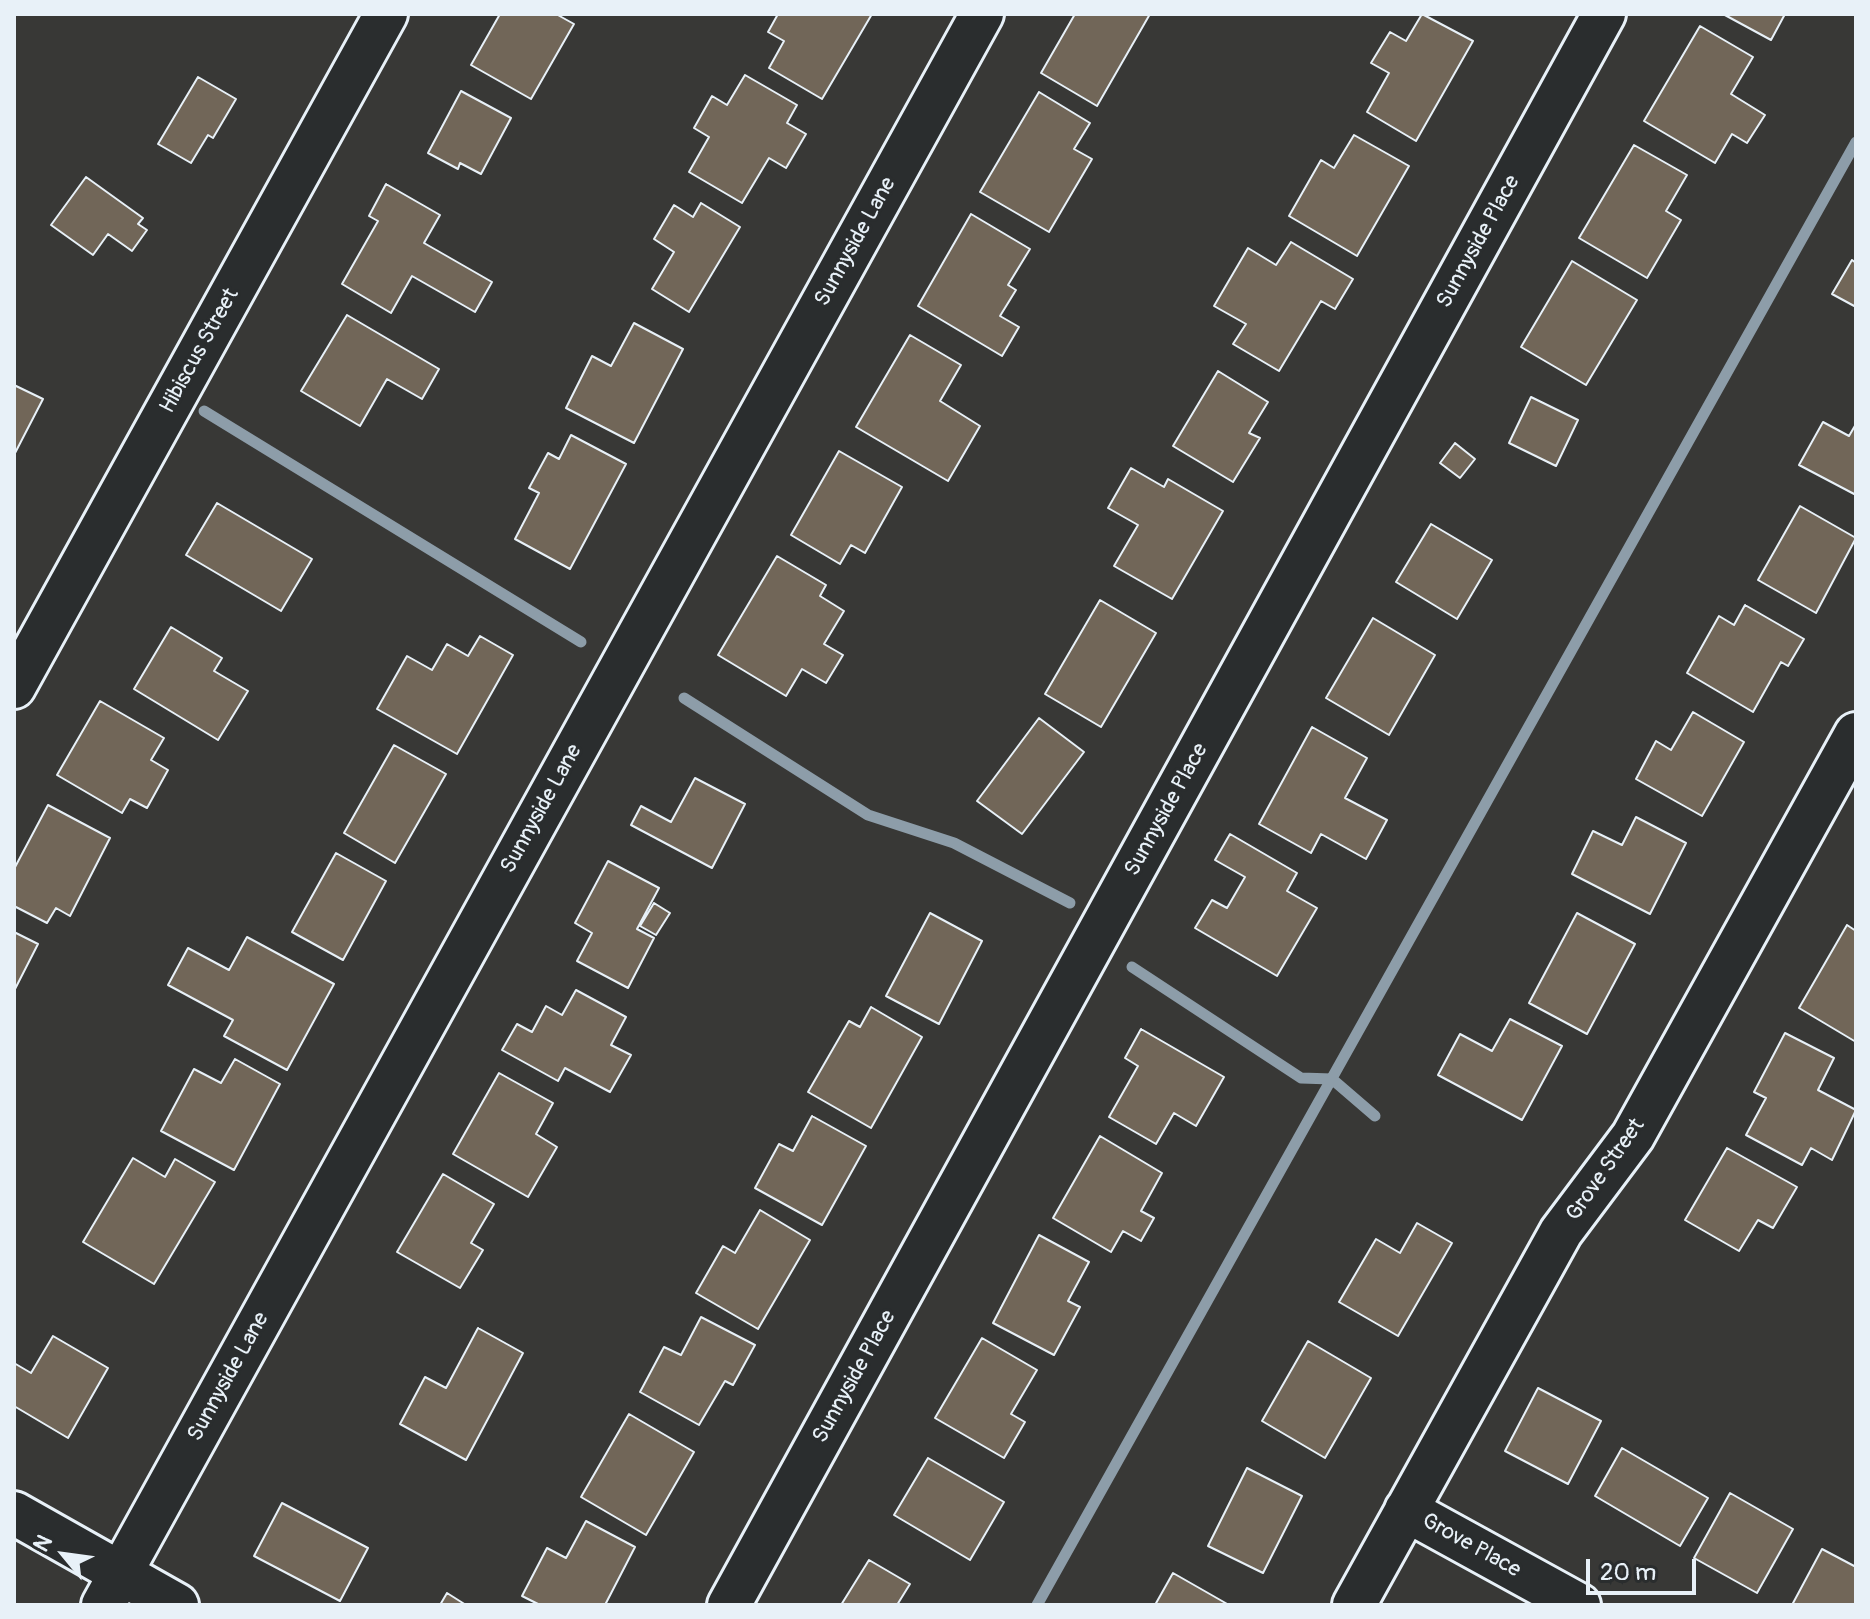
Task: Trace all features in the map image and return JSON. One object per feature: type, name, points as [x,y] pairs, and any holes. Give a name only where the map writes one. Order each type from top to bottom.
[{"type":"street","name":"Hibiscus Street","points":[[14,687],[386,14]]},
{"type":"street","name":"Sunnyside Lane","points":[[112,1589],[982,14]]},
{"type":"street","name":"Sunnyside Place","points":[[729,1605],[1604,14]]},
{"type":"street","name":"Grove Street","points":[[1354,1605],[1561,1232],[1633,1136],[1856,734]]},
{"type":"street","name":"Grove Place","points":[[1406,1510],[1579,1605]]},
{"type":"street","points":[[14,1513],[112,1589],[177,1605]]},
{"type":"building","points":[[500,14],[556,14],[574,24],[531,99],[471,65]]},
{"type":"building","points":[[778,14],[872,14],[822,99],[769,68],[784,41],[768,32]]},
{"type":"building","points":[[1075,14],[1150,14],[1097,106],[1041,73]]},
{"type":"building","points":[[1422,14],[1473,41],[1416,141],[1367,112],[1389,73],[1371,63],[1390,32],[1406,41]]},
{"type":"building","points":[[1723,14],[1785,14],[1771,40]]},
{"type":"building","points":[[1700,26],[1753,57],[1731,94],[1765,115],[1747,143],[1732,134],[1715,163],[1644,121]]},
{"type":"building","points":[[745,75],[797,105],[787,123],[806,134],[786,168],[769,158],[742,203],[689,172],[709,137],[694,128],[712,96],[727,105]]},
{"type":"building","points":[[198,77],[236,99],[213,138],[208,135],[191,163],[158,144]]},
{"type":"building","points":[[461,91],[511,118],[481,174],[460,163],[458,169],[428,153]]},
{"type":"building","points":[[1039,92],[1090,123],[1074,149],[1092,159],[1049,232],[980,192]]},
{"type":"building","points":[[1354,135],[1409,166],[1357,256],[1289,216],[1321,160],[1334,168]]},
{"type":"building","points":[[1634,145],[1687,175],[1666,211],[1681,220],[1647,278],[1579,238]]},
{"type":"building","points":[[86,177],[143,218],[138,224],[147,230],[132,251],[108,234],[93,255],[51,225]]},
{"type":"building","points":[[386,184],[440,215],[424,243],[492,282],[475,312],[412,276],[391,313],[342,284],[378,221],[369,216]]},
{"type":"building","points":[[701,203],[740,227],[689,312],[652,289],[674,252],[654,239],[674,205],[693,217]]},
{"type":"building","points":[[971,214],[1030,249],[1008,285],[1016,290],[1000,316],[1019,327],[1002,356],[918,306]]},
{"type":"building","points":[[1291,242],[1353,279],[1335,309],[1321,301],[1279,371],[1233,344],[1246,324],[1214,306],[1248,248],[1276,265]]},
{"type":"building","points":[[1852,260],[1856,263],[1856,307],[1832,294]]},
{"type":"building","points":[[1572,261],[1637,300],[1586,385],[1521,347]]},
{"type":"building","points":[[347,315],[439,369],[422,399],[387,379],[360,426],[301,391]]},
{"type":"building","points":[[634,323],[683,349],[634,443],[566,408],[592,356],[611,366]]},
{"type":"building","points":[[910,335],[961,365],[940,401],[980,426],[948,481],[856,427]]},
{"type":"building","points":[[1218,371],[1268,402],[1249,433],[1260,438],[1233,482],[1173,446]]},
{"type":"building","points":[[14,385],[43,399],[14,455]]},
{"type":"building","points":[[1531,397],[1578,420],[1556,466],[1509,443]]},
{"type":"building","points":[[1823,422],[1849,436],[1856,424],[1856,495],[1799,465]]},
{"type":"building","points":[[571,435],[626,464],[570,569],[515,539],[539,493],[529,488],[548,453],[559,459]]},
{"type":"building","points":[[1455,443],[1475,459],[1460,478],[1440,463]]},
{"type":"building","points":[[839,451],[902,487],[865,553],[851,545],[840,564],[791,535]]},
{"type":"building","points":[[1131,468],[1164,487],[1168,479],[1223,511],[1172,599],[1114,566],[1138,525],[1108,508]]},
{"type":"building","points":[[217,503],[312,559],[281,611],[186,555]]},
{"type":"building","points":[[1800,506],[1856,538],[1816,613],[1758,580]]},
{"type":"building","points":[[1431,524],[1492,560],[1457,619],[1396,582]]},
{"type":"building","points":[[777,556],[826,585],[820,596],[844,611],[824,644],[843,655],[826,683],[802,669],[786,696],[718,655]]},
{"type":"building","points":[[1100,600],[1156,633],[1101,727],[1045,694]]},
{"type":"building","points":[[1745,605],[1804,639],[1788,666],[1781,662],[1753,712],[1687,673],[1719,616],[1734,625]]},
{"type":"building","points":[[1373,618],[1435,655],[1389,735],[1326,698]]},
{"type":"building","points":[[171,627],[222,658],[214,671],[248,691],[218,740],[134,689]]},
{"type":"building","points":[[480,636],[513,655],[457,754],[377,709],[407,656],[432,670],[447,644],[468,656]]},
{"type":"building","points":[[100,701],[164,738],[151,760],[168,770],[147,808],[130,799],[122,813],[57,775]]},
{"type":"building","points":[[1693,712],[1744,742],[1702,816],[1636,779],[1656,741],[1671,750]]},
{"type":"building","points":[[1039,718],[1084,752],[1022,834],[977,801]]},
{"type":"building","points":[[1312,727],[1367,758],[1345,798],[1387,820],[1366,859],[1321,834],[1311,853],[1259,824]]},
{"type":"building","points":[[394,745],[446,774],[395,863],[344,833]]},
{"type":"building","points":[[695,778],[745,804],[712,868],[631,825],[641,806],[671,822]]},
{"type":"building","points":[[48,805],[110,838],[70,916],[56,908],[47,923],[14,906],[14,869]]},
{"type":"building","points":[[1636,817],[1686,843],[1650,914],[1572,874],[1593,831],[1622,845]]},
{"type":"building","points":[[1230,834],[1297,873],[1287,891],[1317,908],[1277,976],[1195,928],[1212,900],[1227,908],[1245,877],[1215,860]]},
{"type":"building","points":[[336,853],[386,881],[343,960],[292,932]]},
{"type":"building","points":[[608,861],[659,888],[637,929],[654,938],[628,988],[577,961],[592,933],[575,923]]},
{"type":"building","points":[[654,903],[670,913],[656,935],[640,926]]},
{"type":"building","points":[[930,913],[982,941],[939,1024],[886,996]]},
{"type":"building","points":[[1577,913],[1635,944],[1587,1034],[1529,1003]]},
{"type":"building","points":[[1847,925],[1856,931],[1856,1042],[1799,1008]]},
{"type":"building","points":[[14,932],[38,944],[14,991]]},
{"type":"building","points":[[247,937],[334,984],[287,1070],[224,1036],[233,1020],[168,985],[188,948],[229,970]]},
{"type":"building","points":[[576,990],[626,1017],[611,1045],[631,1055],[610,1092],[565,1068],[558,1081],[502,1050],[517,1024],[532,1032],[546,1006],[562,1015]]},
{"type":"building","points":[[871,1007],[922,1037],[871,1128],[808,1092],[849,1021],[860,1027]]},
{"type":"building","points":[[1510,1019],[1562,1046],[1522,1120],[1438,1075],[1460,1034],[1492,1051]]},
{"type":"building","points":[[1141,1029],[1224,1077],[1196,1126],[1174,1113],[1156,1144],[1109,1117],[1138,1066],[1125,1058]]},
{"type":"building","points":[[1785,1033],[1834,1058],[1818,1090],[1856,1110],[1832,1160],[1811,1148],[1802,1165],[1746,1135],[1766,1098],[1754,1092]]},
{"type":"building","points":[[235,1059],[280,1084],[234,1170],[161,1131],[194,1069],[221,1083]]},
{"type":"building","points":[[499,1073],[553,1103],[536,1134],[557,1147],[528,1197],[453,1154]]},
{"type":"building","points":[[812,1116],[866,1146],[822,1225],[755,1188],[779,1144],[793,1151]]},
{"type":"building","points":[[1100,1136],[1162,1173],[1141,1211],[1154,1218],[1141,1241],[1123,1231],[1111,1252],[1053,1218]]},
{"type":"building","points":[[1727,1148],[1797,1187],[1773,1228],[1758,1220],[1739,1251],[1685,1220]]},
{"type":"building","points":[[133,1158],[165,1177],[175,1159],[215,1182],[154,1284],[83,1242]]},
{"type":"building","points":[[443,1174],[494,1204],[471,1243],[483,1250],[460,1288],[397,1252]]},
{"type":"building","points":[[760,1210],[810,1240],[758,1329],[696,1293],[723,1246],[735,1253]]},
{"type":"building","points":[[1417,1223],[1452,1243],[1398,1336],[1339,1302],[1376,1239],[1400,1253]]},
{"type":"building","points":[[1039,1235],[1089,1262],[1068,1301],[1080,1307],[1054,1355],[993,1323]]},
{"type":"building","points":[[701,1317],[755,1345],[733,1385],[725,1381],[699,1425],[640,1392],[664,1347],[681,1355]]},
{"type":"building","points":[[478,1328],[523,1353],[466,1460],[400,1424],[425,1377],[446,1388]]},
{"type":"building","points":[[53,1336],[108,1368],[68,1438],[14,1406],[14,1363],[31,1373]]},
{"type":"building","points":[[982,1338],[1037,1370],[1011,1414],[1025,1422],[1004,1458],[935,1418]]},
{"type":"building","points":[[1308,1341],[1371,1378],[1325,1458],[1262,1421]]},
{"type":"building","points":[[1538,1388],[1601,1421],[1568,1484],[1505,1451]]},
{"type":"building","points":[[629,1414],[694,1452],[646,1535],[581,1497]]},
{"type":"building","points":[[1622,1448],[1708,1498],[1680,1546],[1595,1496]]},
{"type":"building","points":[[928,1458],[1004,1502],[970,1560],[894,1515]]},
{"type":"building","points":[[1247,1468],[1302,1496],[1263,1573],[1208,1546]]},
{"type":"building","points":[[1730,1493],[1793,1529],[1757,1593],[1694,1558]]},
{"type":"building","points":[[282,1503],[368,1548],[340,1601],[254,1556]]},
{"type":"building","points":[[586,1521],[635,1547],[605,1605],[540,1605],[522,1596],[547,1548],[566,1558]]},
{"type":"building","points":[[1822,1549],[1856,1567],[1856,1605],[1792,1605]]},
{"type":"building","points":[[869,1560],[910,1584],[897,1605],[841,1605]]},
{"type":"building","points":[[1173,1573],[1229,1605],[1155,1605]]},
{"type":"building","points":[[447,1593],[466,1605],[440,1605]]},
{"type":"waterway","points":[[1037,1605],[1856,142]]},
{"type":"waterway","points":[[204,411],[581,642]]},
{"type":"waterway","points":[[684,698],[868,815],[954,843],[1070,903]]},
{"type":"waterway","points":[[1132,967],[1301,1078],[1332,1079],[1375,1116]]}]
